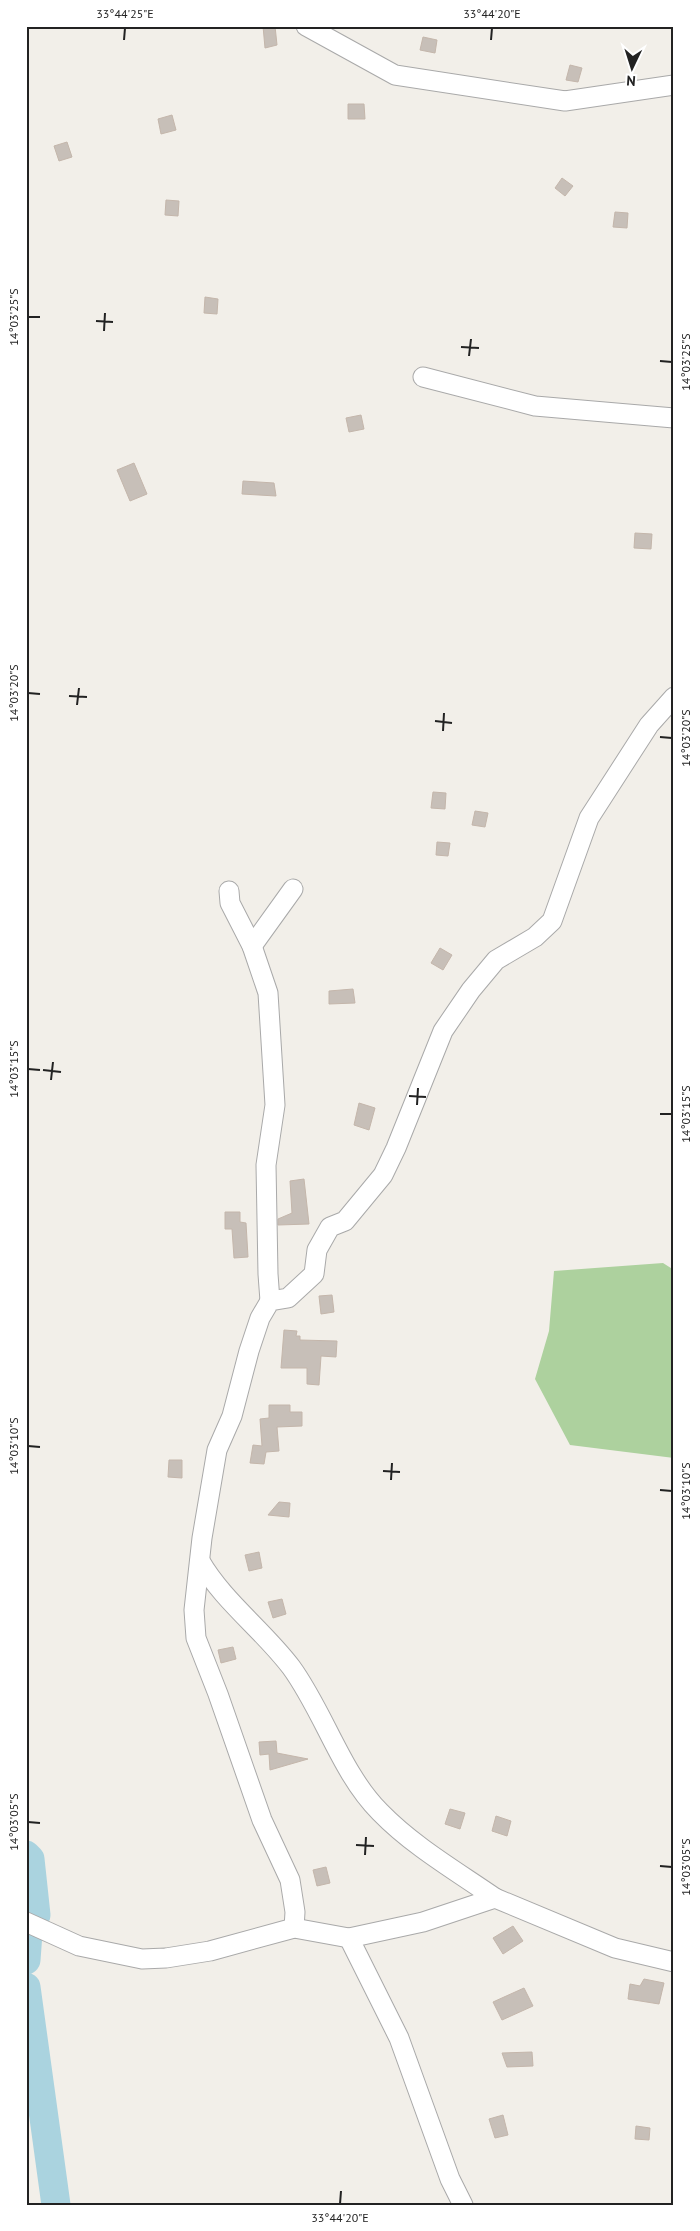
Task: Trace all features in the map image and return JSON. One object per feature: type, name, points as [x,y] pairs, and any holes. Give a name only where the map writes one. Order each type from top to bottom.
[{"type":"street","points":[[306,26],[395,75],[565,100],[674,84]]},
{"type":"street","points":[[423,376],[536,406],[674,418]]},
{"type":"street","points":[[270,1301],[288,1298],[314,1274],[317,1250],[330,1227],[345,1221],[383,1175],[396,1148],[443,1031],[471,990],[496,960],[535,937],[552,921],[589,818],[649,725],[674,697]]},
{"type":"street","points":[[252,946],[294,889]]},
{"type":"street","points":[[229,891],[230,903],[252,946],[268,993],[275,1105],[266,1165],[270,1301],[260,1318],[249,1351],[232,1416],[217,1450],[207,1500],[194,1610],[196,1638],[218,1694],[262,1820],[290,1880],[295,1912],[294,1928]]},
{"type":"street","points":[[200,1561],[210,1580],[291,1667],[326,1725],[349,1769],[379,1812],[421,1847],[495,1898],[615,1948],[674,1962]]},
{"type":"street","points":[[26,1922],[79,1946],[142,1960],[210,1952],[294,1928],[349,1938],[423,1922],[495,1898]]},
{"type":"street","points":[[349,1938],[399,2038],[450,2179],[463,2205]]},
{"type":"green space","points":[[663,1263],[674,1270],[674,1458],[570,1445],[535,1379],[549,1331],[554,1271]]},
{"type":"building","points":[[263,26],[275,26],[277,45],[265,48]]},
{"type":"building","points":[[423,37],[437,40],[435,53],[420,50]]},
{"type":"building","points":[[570,65],[582,68],[578,82],[566,80]]},
{"type":"building","points":[[348,104],[364,104],[365,119],[348,119]]},
{"type":"building","points":[[172,115],[176,130],[161,134],[158,119]]},
{"type":"building","points":[[67,142],[72,157],[59,161],[54,146]]},
{"type":"building","points":[[562,178],[573,186],[565,196],[555,188]]},
{"type":"building","points":[[166,200],[179,201],[178,216],[165,215]]},
{"type":"building","points":[[615,212],[628,213],[627,228],[613,227]]},
{"type":"building","points":[[205,297],[218,299],[217,314],[204,313]]},
{"type":"building","points":[[361,415],[364,429],[349,432],[346,418]]},
{"type":"building","points":[[134,463],[147,494],[130,501],[117,470]]},
{"type":"building","points":[[243,481],[274,483],[276,496],[242,494]]},
{"type":"building","points":[[635,533],[652,534],[651,549],[634,548]]},
{"type":"building","points":[[433,792],[446,793],[445,809],[431,808]]},
{"type":"building","points":[[475,811],[488,813],[485,827],[472,825]]},
{"type":"building","points":[[437,842],[450,843],[448,856],[436,855]]},
{"type":"building","points":[[440,948],[452,955],[443,970],[431,963]]},
{"type":"building","points":[[353,989],[355,1003],[329,1004],[329,991]]},
{"type":"building","points":[[359,1103],[375,1108],[369,1130],[354,1125]]},
{"type":"building","points":[[304,1179],[309,1224],[278,1225],[278,1219],[292,1213],[290,1181]]},
{"type":"building","points":[[225,1212],[240,1212],[240,1222],[246,1223],[248,1257],[234,1258],[232,1229],[225,1229]]},
{"type":"building","points":[[332,1295],[334,1312],[321,1314],[319,1296]]},
{"type":"building","points":[[284,1330],[297,1331],[296,1336],[300,1336],[300,1340],[337,1341],[336,1357],[321,1356],[319,1385],[307,1384],[307,1368],[281,1368]]},
{"type":"building","points":[[269,1405],[290,1405],[290,1412],[302,1412],[302,1426],[277,1427],[279,1451],[266,1452],[264,1464],[250,1463],[253,1445],[262,1446],[260,1419],[269,1418]]},
{"type":"building","points":[[169,1460],[182,1460],[182,1478],[168,1477]]},
{"type":"building","points":[[279,1502],[290,1503],[289,1517],[268,1515]]},
{"type":"building","points":[[259,1552],[262,1568],[249,1571],[245,1555]]},
{"type":"building","points":[[282,1599],[286,1614],[273,1618],[268,1602]]},
{"type":"building","points":[[233,1647],[236,1659],[221,1663],[218,1650]]},
{"type":"building","points":[[276,1741],[277,1753],[308,1759],[270,1770],[269,1754],[260,1755],[259,1742]]},
{"type":"building","points":[[450,1809],[465,1813],[460,1829],[445,1824]]},
{"type":"building","points":[[496,1816],[511,1821],[507,1836],[492,1831]]},
{"type":"building","points":[[326,1867],[330,1883],[317,1886],[313,1870]]},
{"type":"building","points":[[513,1926],[523,1941],[503,1954],[493,1938]]},
{"type":"building","points":[[644,1979],[664,1983],[659,2004],[628,1999],[630,1984],[640,1986]]},
{"type":"building","points":[[524,1988],[533,2006],[502,2020],[493,2002]]},
{"type":"building","points":[[532,2052],[533,2066],[507,2067],[502,2053]]},
{"type":"building","points":[[503,2115],[508,2135],[495,2138],[489,2119]]},
{"type":"building","points":[[636,2126],[650,2128],[649,2140],[635,2139]]},
{"type":"waterway","points":[[26,1855],[30,1859],[36,1915]]},
{"type":"waterway","points":[[26,1960],[28,1933]]},
{"type":"waterway","points":[[26,1987],[56,2205]]}]
